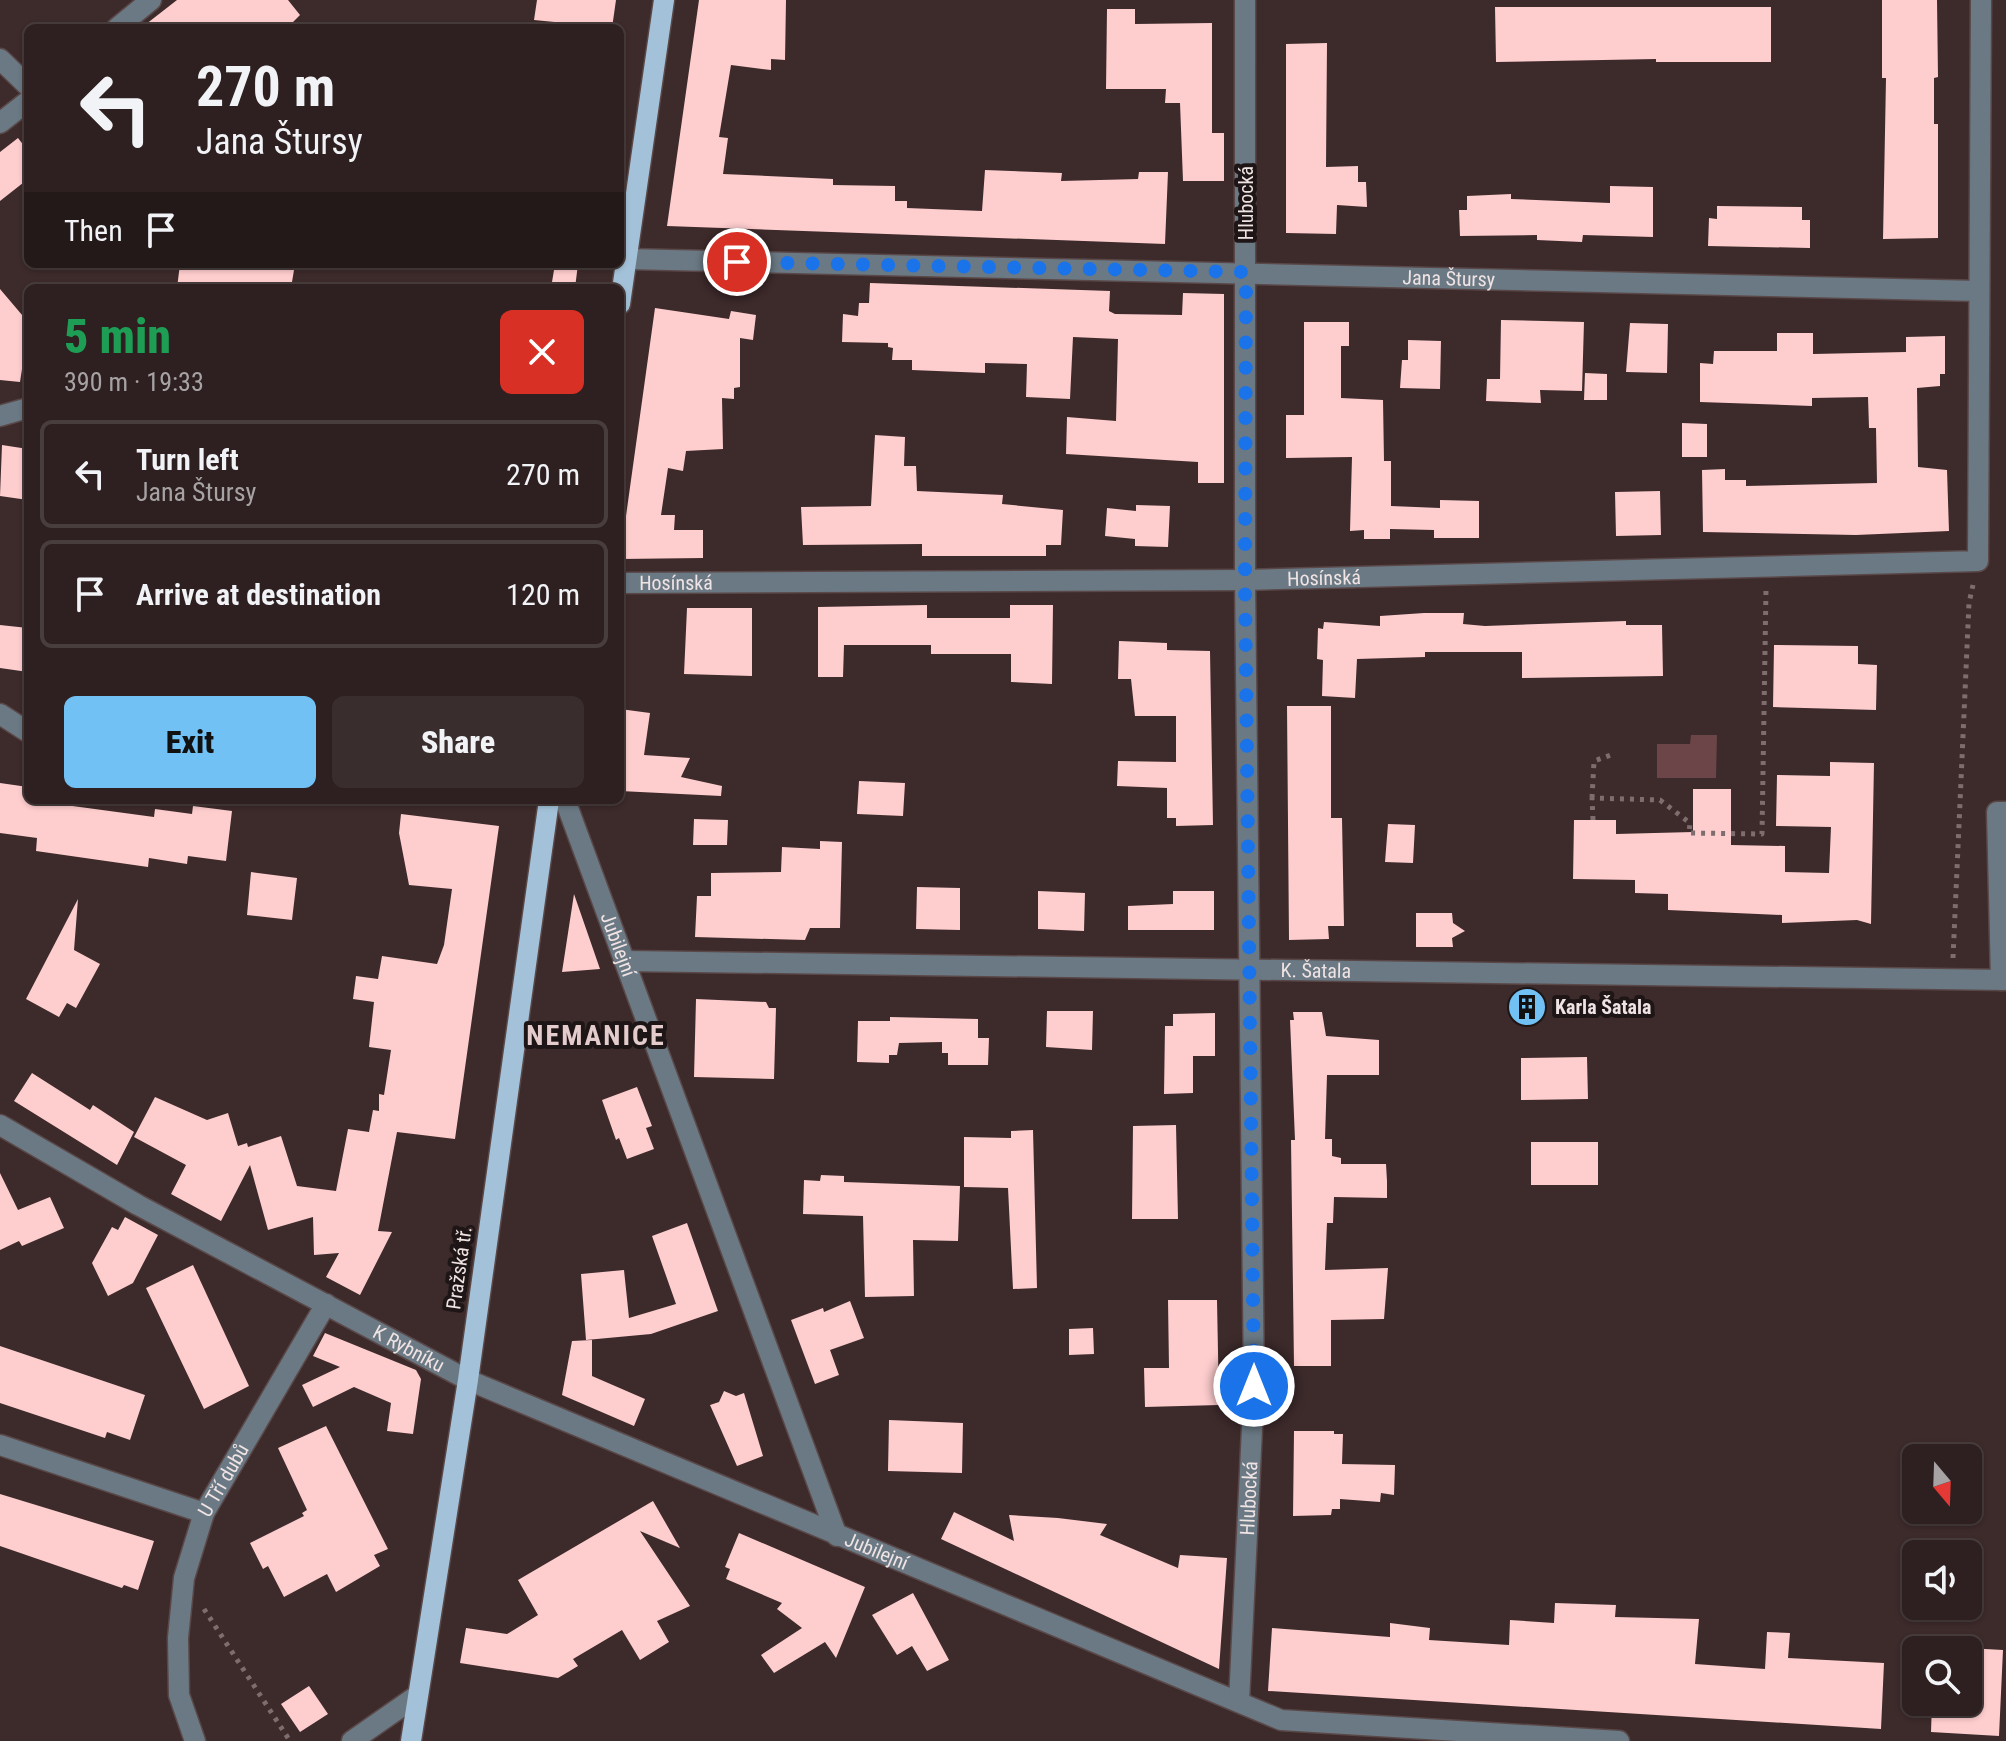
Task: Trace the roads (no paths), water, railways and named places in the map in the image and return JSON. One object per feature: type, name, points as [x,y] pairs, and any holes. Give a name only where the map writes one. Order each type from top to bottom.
[{"type":"main road","points":[[623,284],[664,0]]},
{"type":"main road","name":"Pražská tř.","points":[[411,1741],[468,1380],[548,804]]},
{"type":"street","points":[[122,24],[151,0]]},
{"type":"street","name":"Hlubocká","points":[[1239,1702],[1254,1386],[1245,580],[1245,0]]},
{"type":"street","points":[[1979,291],[1981,0]]},
{"type":"street","points":[[0,59],[24,82]]},
{"type":"street","points":[[0,123],[24,104]]},
{"type":"street","name":"Jana Štursy","points":[[627,259],[1979,291]]},
{"type":"street","name":"Hosínská","points":[[624,583],[1245,580],[1978,561],[1979,291]]},
{"type":"street","points":[[0,416],[24,409]]},
{"type":"street","points":[[0,714],[24,729]]},
{"type":"street","name":"Jubilejní","points":[[567,804],[837,1536],[1281,1720],[1619,1741]]},
{"type":"street","points":[[2001,812],[2004,980]]},
{"type":"street","name":"K. Šatala","points":[[626,961],[2004,980]]},
{"type":"street","name":"K Rybníku","points":[[0,1125],[138,1205],[468,1380],[837,1536]]},
{"type":"street","name":"U Tří dubů","points":[[0,1445],[204,1513],[326,1304]]},
{"type":"street","points":[[195,1741],[179,1695],[178,1638],[184,1578],[204,1513]]},
{"type":"street","points":[[352,1741],[418,1695]]},
{"type":"place","name":"Karla Šatala","points":[[1527,1007]]},
{"type":"district","name":"NEMANICE","points":[[596,1035]]}]
